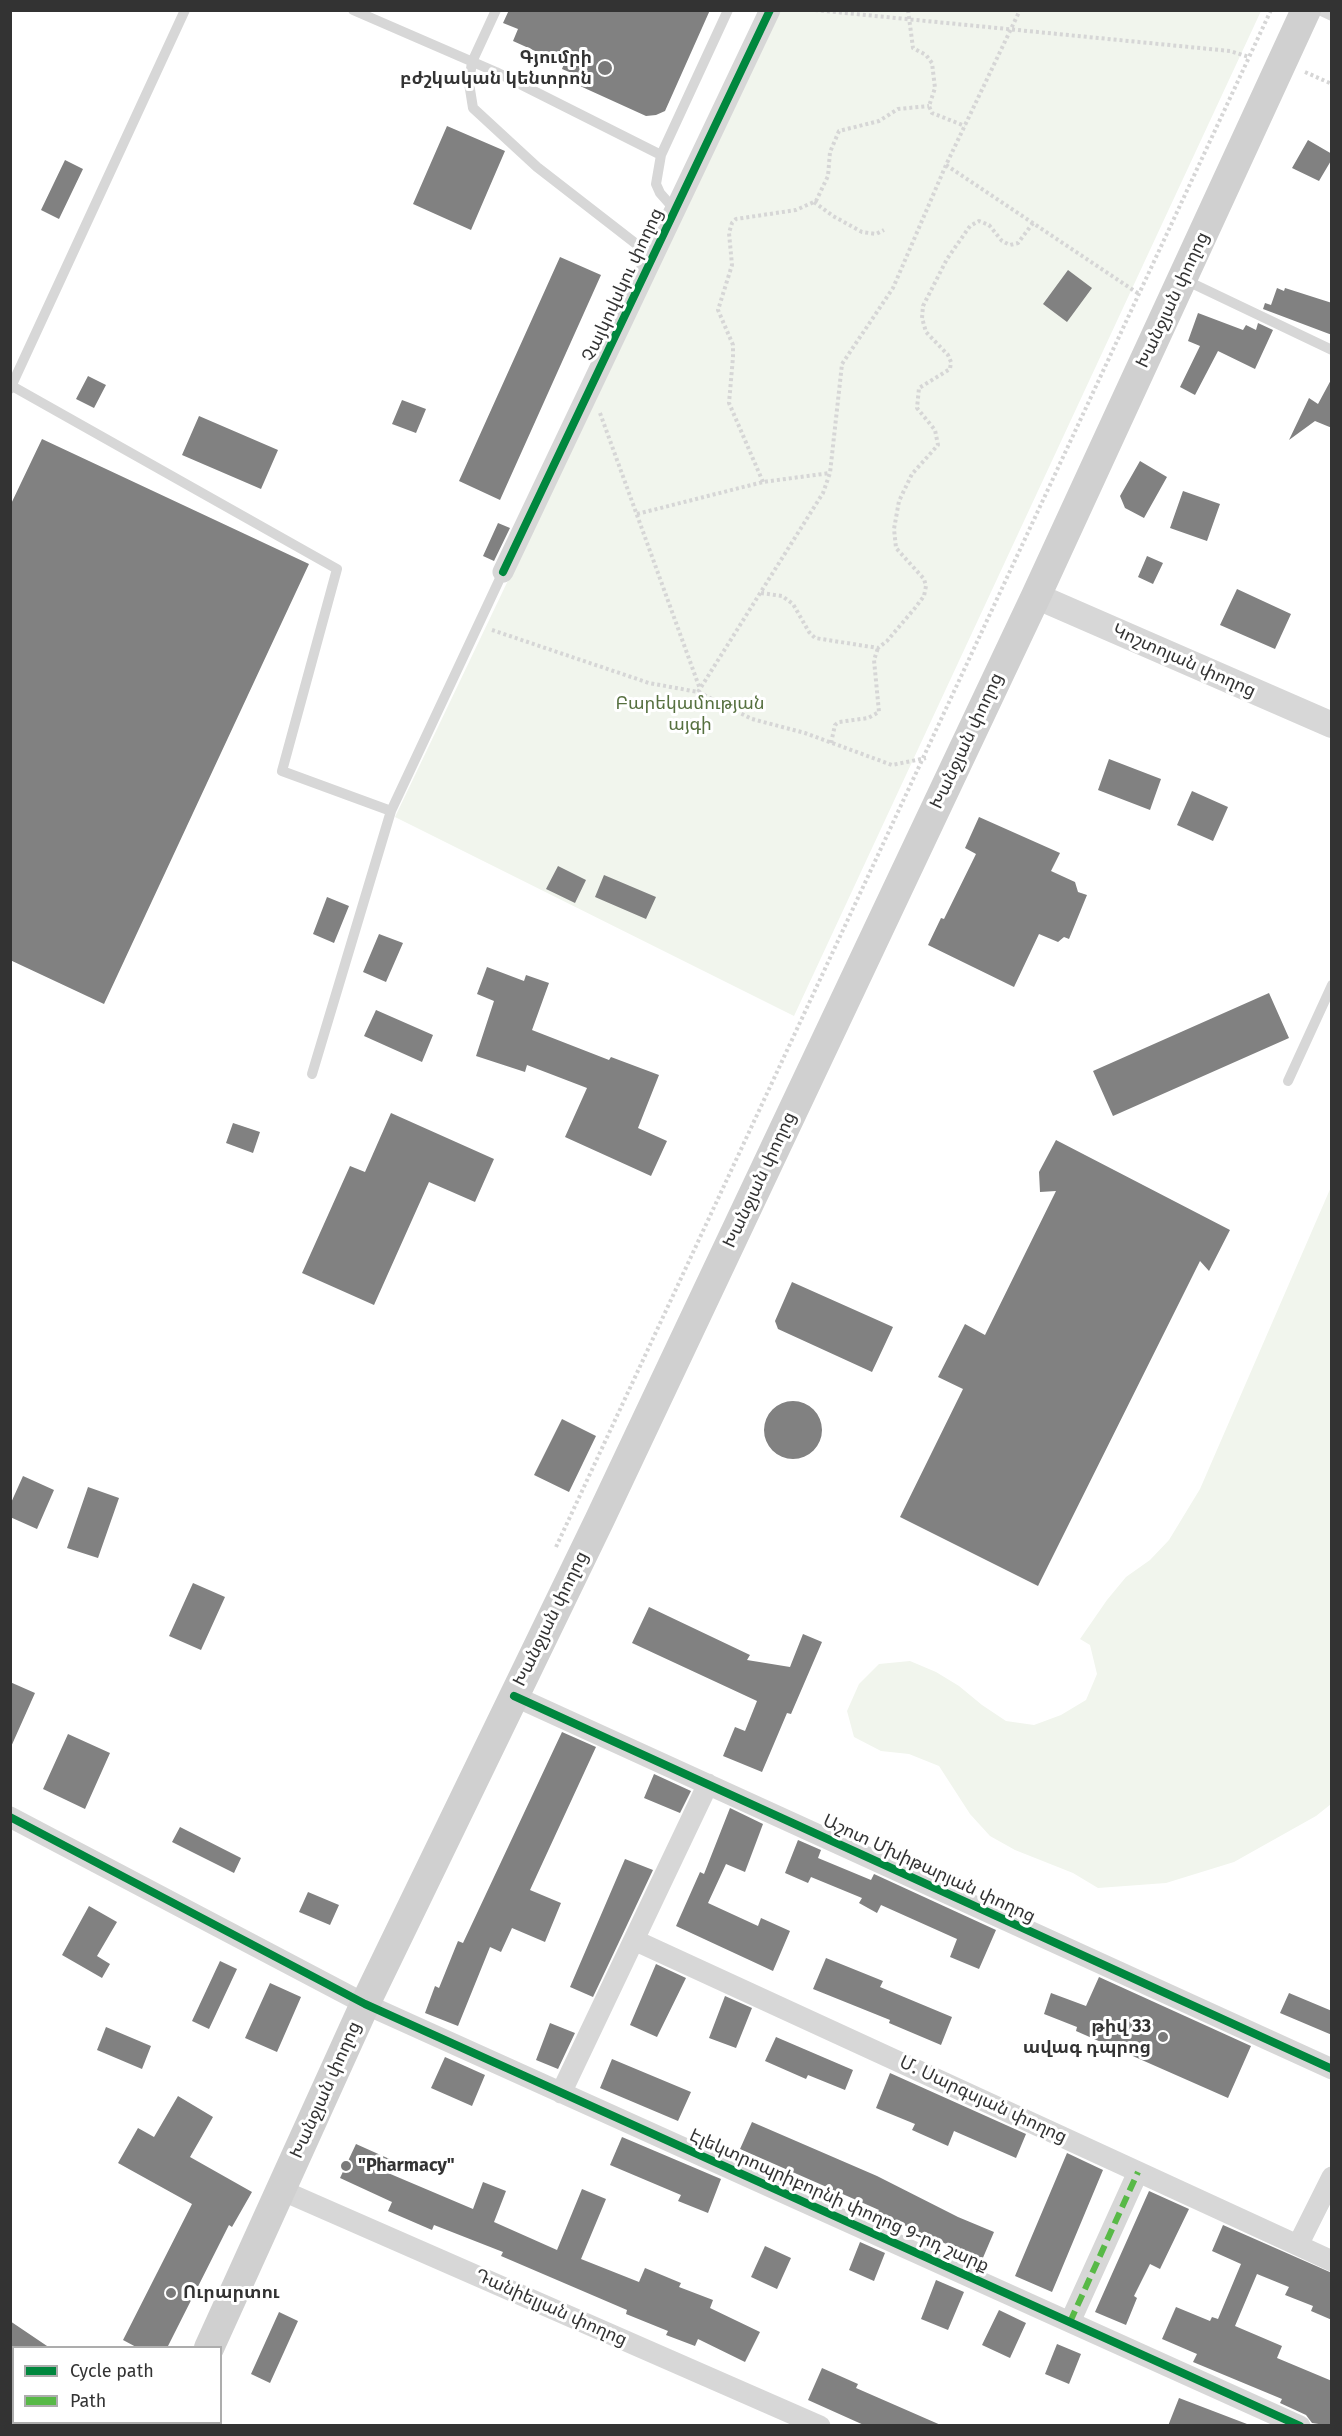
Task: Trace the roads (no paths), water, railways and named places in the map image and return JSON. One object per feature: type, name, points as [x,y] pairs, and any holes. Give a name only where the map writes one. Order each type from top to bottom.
[{"type":"main road","name":"Խանջյան փողոց","points":[[210,2346],[366,2004],[1036,596],[1306,10]]},
{"type":"street","name":"Չայկովսկու փողոց","points":[[503,572],[770,10]]},
{"type":"street","name":"Կոշտոյան փողոց","points":[[1036,596],[1332,725]]},
{"type":"street","name":"Աշոտ Մխիթարյան փողոց","points":[[514,1696],[1332,2069]]},
{"type":"street","points":[[561,2092],[708,1784]]},
{"type":"street","name":"Էլեկտրոպրիբորնի փողոց 9-րդ շարք","points":[[10,1817],[366,2004],[1070,2322],[1268,2419],[1300,2426]]},
{"type":"street","name":"Մ. Սարգսյան փողոց","points":[[634,1940],[1332,2261]]},
{"type":"street","points":[[1070,2322],[1138,2172]]},
{"type":"street","points":[[1298,2245],[1332,2177]]},
{"type":"street","name":"Դանիելյան փողոց","points":[[281,2190],[820,2426]]},
{"type":"lane","points":[[185,10],[11,387],[337,569],[282,771],[391,811]]},
{"type":"lane","points":[[353,10],[496,72],[661,155]]},
{"type":"lane","points":[[496,10],[472,62],[469,83],[473,108],[537,167],[653,257]]},
{"type":"lane","points":[[675,210],[660,193],[656,184],[661,155],[728,10]]},
{"type":"lane","points":[[1319,10],[1332,16]]},
{"type":"lane","points":[[1182,279],[1332,350]]},
{"type":"lane","points":[[312,1074],[391,811],[503,572]]},
{"type":"lane","points":[[1288,1082],[1332,985]]},
{"type":"place","name":"Գյումրի բժշկական կենտրոն","points":[[605,68]]},
{"type":"place","name":"թիվ 33 ավագ դպրոց","points":[[1163,2037]]},
{"type":"place","name":"\"Pharmacy\"","points":[[346,2166]]},
{"type":"place","name":"Ուրարտու","points":[[171,2293]]},
{"type":"park label","name":"Բարեկամության այգի","points":[[690,714]]}]
